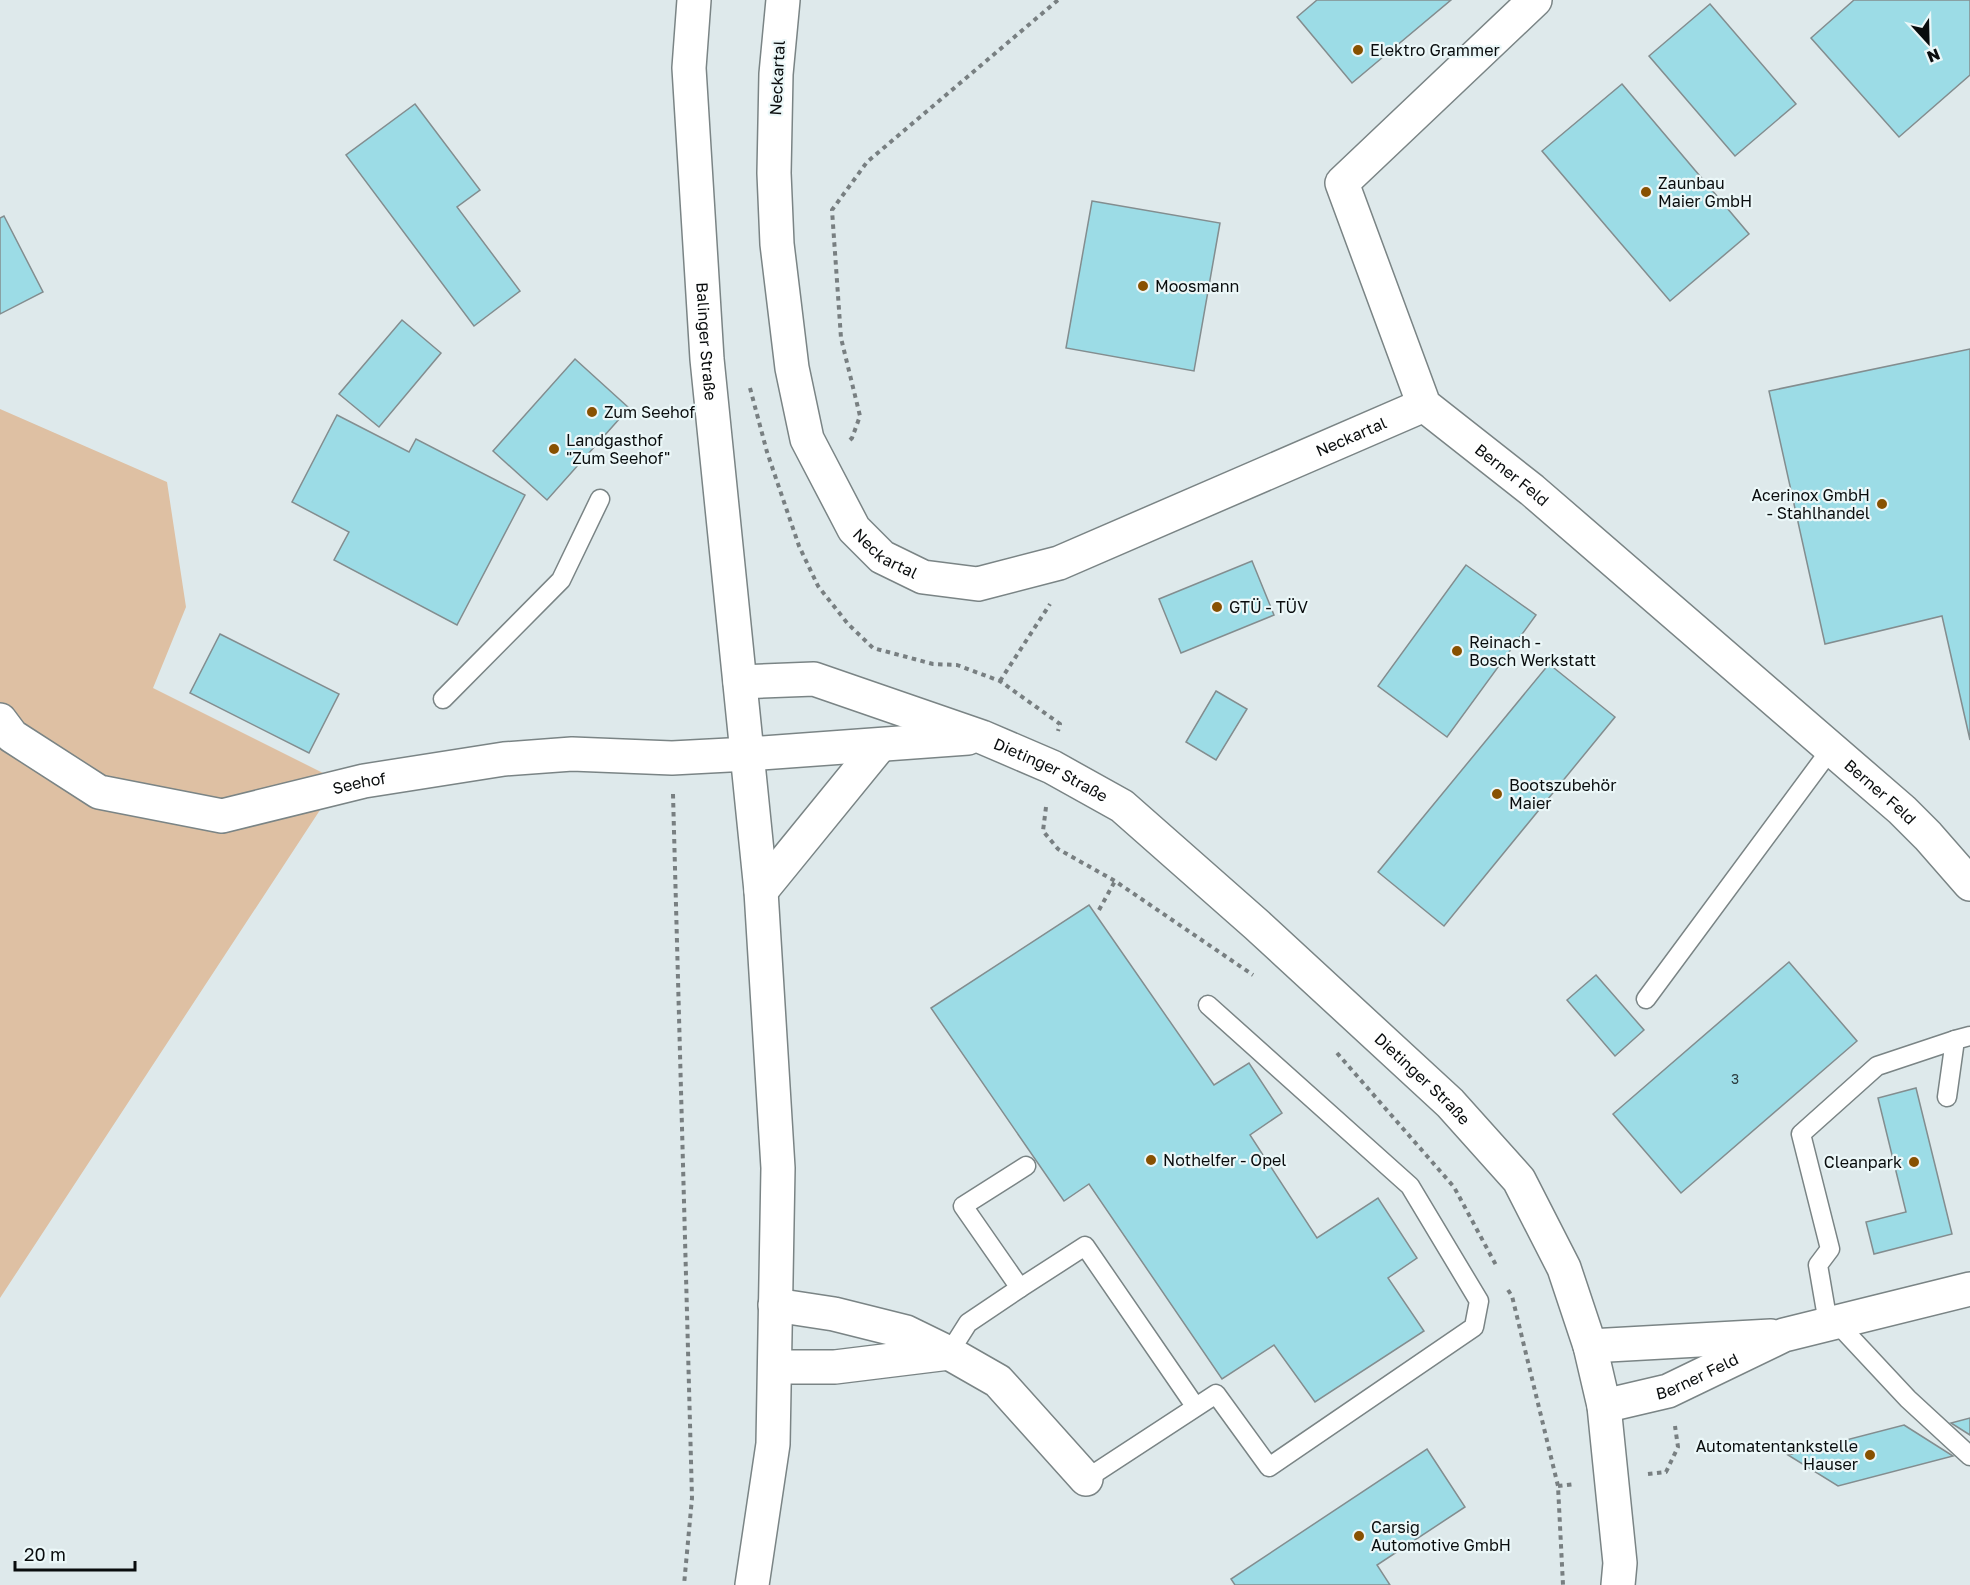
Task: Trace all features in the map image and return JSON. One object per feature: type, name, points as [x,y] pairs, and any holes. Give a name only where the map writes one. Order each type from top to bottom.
[{"type":"street","name":"Balinger Straße","points":[[694,0],[689,68],[707,359],[761,891],[778,1168],[773,1444],[752,1585]]},
{"type":"street","name":"Neckartal","points":[[783,0],[777,74],[774,162],[777,244],[792,368],[807,439],[854,529],[882,557],[923,577],[978,584],[1059,563],[1424,405]]},
{"type":"street","points":[[1424,405],[1342,183],[1535,0]]},
{"type":"street","name":"Berner Feld","points":[[1424,405],[1532,490],[1831,749],[1928,836],[1970,884]]},
{"type":"street","name":"Dietinger Straße","points":[[740,682],[814,679],[982,737],[1052,767],[1122,806],[1257,925],[1450,1103],[1519,1180],[1564,1268],[1590,1346],[1604,1406],[1620,1563],[1618,1585]]},
{"type":"street","name":"Seehof","points":[[0,720],[12,736],[99,792],[222,816],[364,781],[504,759],[572,754],[672,758],[748,754]]},
{"type":"street","name":"Dietinger Straße","points":[[748,754],[982,737]]},
{"type":"street","points":[[761,891],[880,745]]},
{"type":"street","name":"Berner Feld","points":[[1604,1406],[1668,1391],[1784,1335],[1970,1289]]},
{"type":"street","points":[[775,1305],[834,1314],[906,1332],[949,1353],[998,1382],[1086,1479]]},
{"type":"street","name":"Berner Feld","points":[[1590,1346],[1784,1335]]},
{"type":"street","points":[[775,1367],[835,1367],[949,1353]]},
{"type":"lane","points":[[443,699],[561,580],[600,500]]},
{"type":"lane","points":[[1646,999],[1831,749]]},
{"type":"lane","points":[[1086,1479],[1216,1394],[1269,1467],[1474,1327],[1479,1301],[1410,1186],[1208,1005]]},
{"type":"lane","points":[[1947,1097],[1962,1038]]},
{"type":"lane","points":[[1962,1038],[1877,1066],[1802,1134],[1830,1250],[1818,1265],[1832,1322],[1908,1399],[1970,1456]]},
{"type":"lane","points":[[1020,1288],[963,1206],[1026,1166]]},
{"type":"lane","points":[[949,1353],[968,1323],[1084,1246],[1195,1407]]},
{"type":"path","points":[[818,462],[852,438],[860,416],[841,338],[832,210],[867,162],[1058,0]]},
{"type":"path","points":[[777,483],[799,546],[818,586],[848,624],[873,648],[933,664],[957,665],[1000,681],[1057,594],[1059,563]]},
{"type":"path","points":[[672,758],[692,1498],[684,1585]]},
{"type":"path","points":[[1099,910],[1116,881]]},
{"type":"shaded area","points":[[0,409],[167,482],[186,607],[153,688],[339,781],[0,1298]]},
{"type":"building","name":"Elektro Grammer","points":[[1317,0],[1451,0],[1352,83],[1297,17]]},
{"type":"building","points":[[1854,0],[1970,0],[1970,75],[1899,137],[1811,38]]},
{"type":"building","name":"Zaunbau Maier GmbH","points":[[1710,4],[1796,104],[1735,156],[1649,56]]},
{"type":"building","name":"Zaunbau Maier GmbH","points":[[1622,84],[1749,234],[1670,301],[1542,151]]},
{"type":"building","points":[[415,104],[480,190],[457,207],[520,291],[474,326],[346,155]]},
{"type":"building","name":"Moosmann","points":[[1092,201],[1220,223],[1194,371],[1066,348]]},
{"type":"building","points":[[4,216],[43,292],[0,314],[0,218]]},
{"type":"building","points":[[402,320],[441,353],[379,427],[339,394]]},
{"type":"building","name":"Acerinox GmbH - Stahlhandel","points":[[1970,349],[1970,740],[1942,616],[1825,644],[1769,391]]},
{"type":"building","points":[[575,359],[629,408],[547,500],[493,451]]},
{"type":"building","points":[[337,415],[409,452],[416,439],[525,495],[457,625],[334,560],[349,532],[292,502]]},
{"type":"building","name":"GTÜ - TÜV","points":[[1252,561],[1274,615],[1181,653],[1159,599]]},
{"type":"building","name":"Reinach - Bosch Werkstatt","points":[[1466,565],[1536,615],[1447,737],[1378,686]]},
{"type":"building","points":[[220,634],[339,694],[309,753],[190,693]]},
{"type":"building","name":"Bootszubehör Maier","points":[[1549,664],[1615,717],[1444,926],[1378,872]]},
{"type":"building","points":[[1216,691],[1247,709],[1216,760],[1186,742]]},
{"type":"building","name":"Nothelfer - Opel","points":[[1089,905],[1214,1085],[1249,1063],[1282,1113],[1250,1135],[1317,1238],[1378,1198],[1417,1258],[1388,1278],[1424,1331],[1315,1402],[1274,1345],[1222,1379],[1089,1184],[1064,1201],[931,1008]]},
{"type":"building","points":[[1789,962],[1857,1041],[1681,1193],[1613,1114]]},
{"type":"building","points":[[1596,975],[1644,1030],[1615,1056],[1567,1000]]},
{"type":"building","name":"Cleanpark","points":[[1916,1088],[1952,1234],[1874,1254],[1866,1222],[1906,1212],[1878,1098]]},
{"type":"building","points":[[1970,1418],[1970,1435],[1951,1423]]},
{"type":"building","name":"Automatentankstelle Hauser","points":[[1904,1425],[1953,1456],[1838,1486],[1788,1455]]},
{"type":"building","name":"Carsig Automotive GmbH","points":[[1427,1449],[1465,1507],[1377,1565],[1390,1585],[1235,1585],[1231,1579]]},
{"type":"place","name":"Elektro Grammer","points":[[1358,50]]},
{"type":"place","name":"Zaunbau Maier GmbH","points":[[1646,192]]},
{"type":"place","name":"Moosmann","points":[[1143,286]]},
{"type":"place","name":"Zum Seehof","points":[[592,412]]},
{"type":"place","name":"Landgasthof \"Zum Seehof\"","points":[[554,449]]},
{"type":"place","name":"Acerinox GmbH - Stahlhandel","points":[[1882,504]]},
{"type":"place","name":"GTÜ - TÜV","points":[[1217,607]]},
{"type":"place","name":"Reinach - Bosch Werkstatt","points":[[1457,651]]},
{"type":"place","name":"Bootszubehör Maier","points":[[1497,794]]},
{"type":"place","name":"Nothelfer - Opel","points":[[1151,1160]]},
{"type":"place","name":"Cleanpark","points":[[1914,1162]]},
{"type":"place","name":"Automatentankstelle Hauser","points":[[1870,1455]]},
{"type":"place","name":"Carsig Automotive GmbH","points":[[1359,1536]]}]
